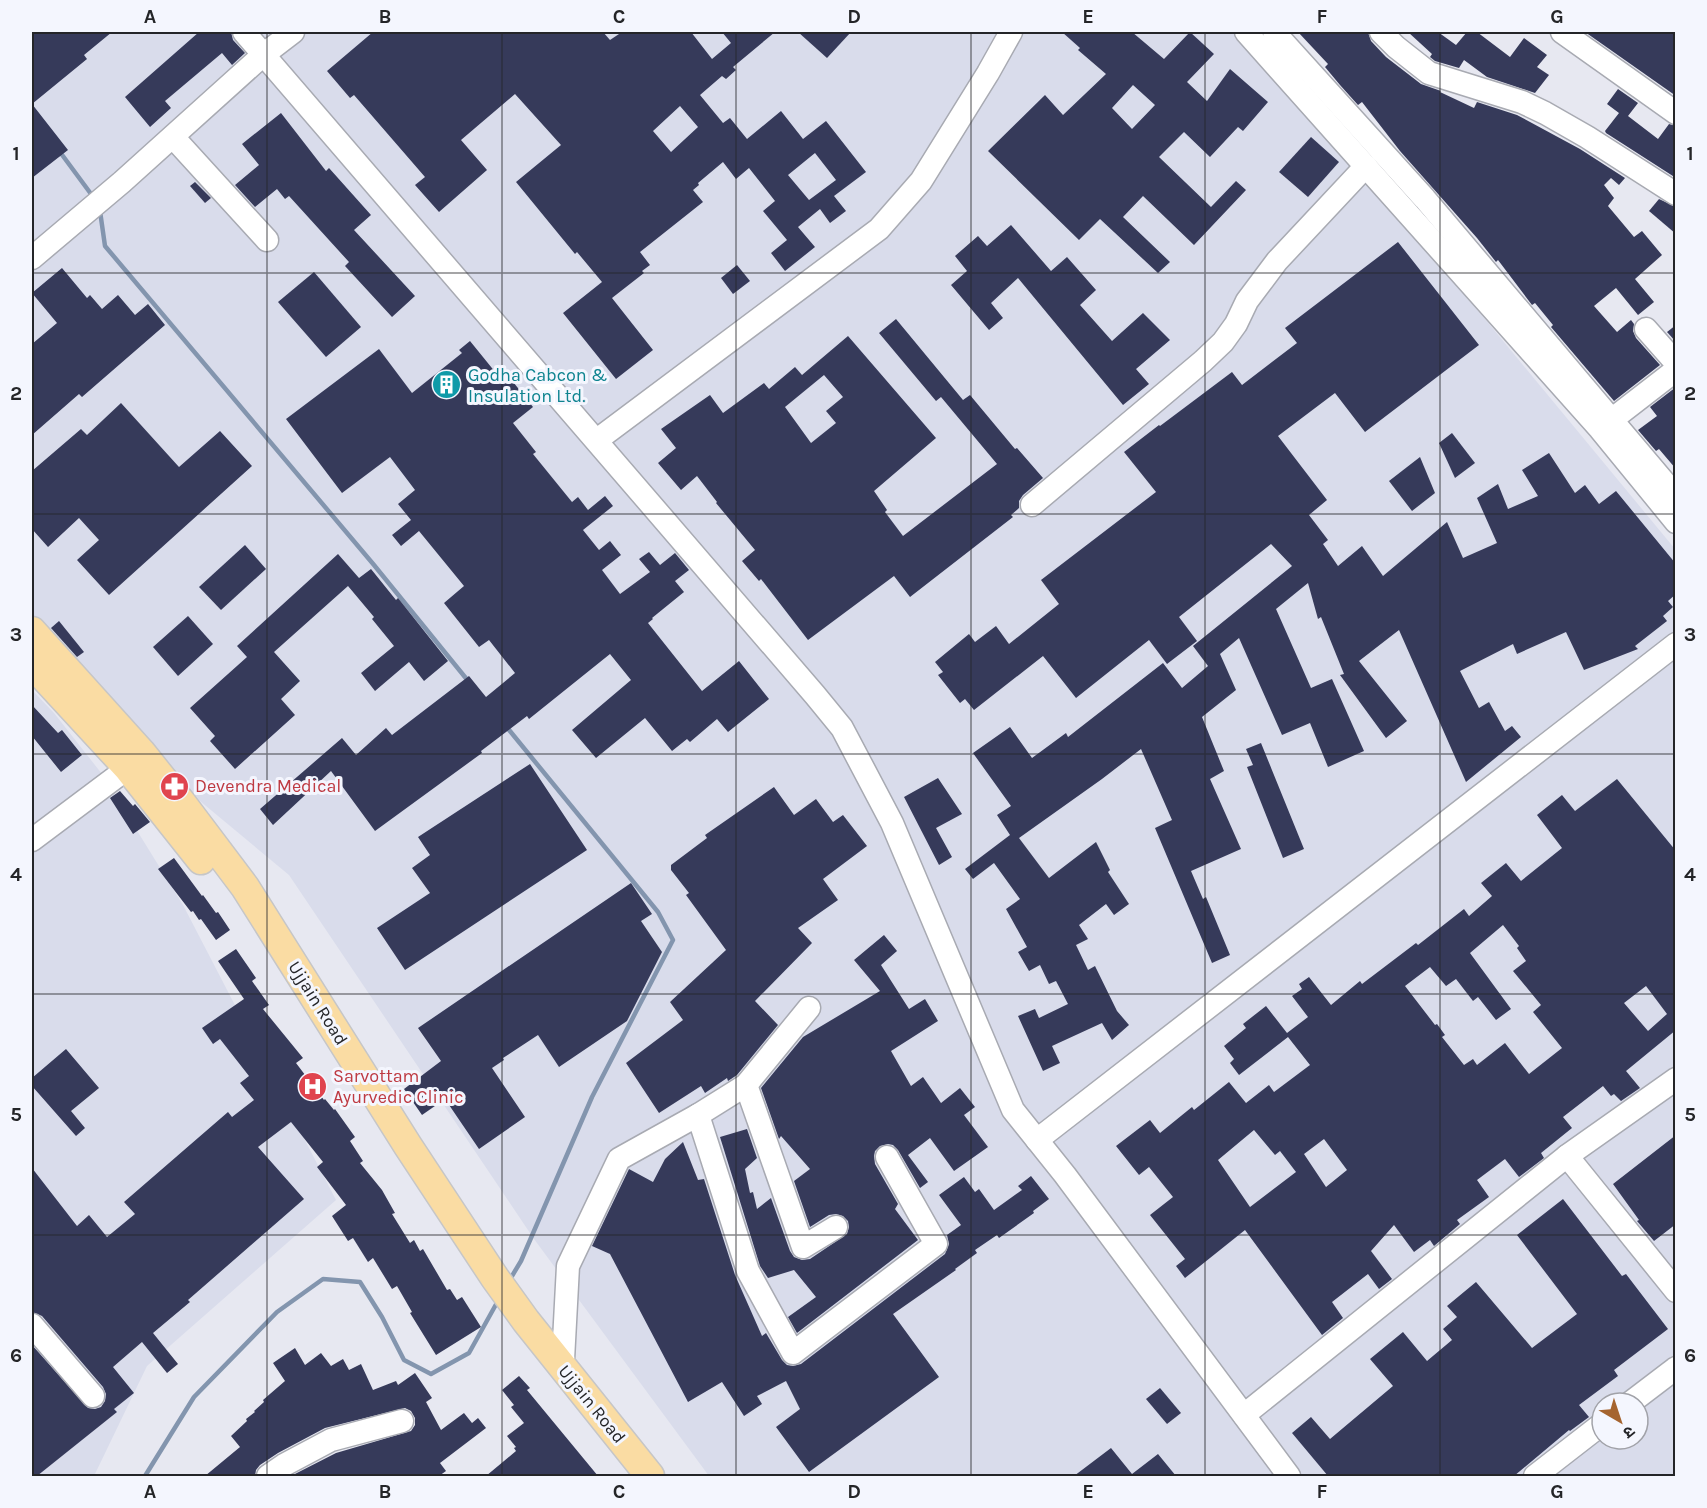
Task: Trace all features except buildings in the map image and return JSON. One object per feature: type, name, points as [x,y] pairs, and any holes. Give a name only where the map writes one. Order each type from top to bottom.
[{"type":"main road","name":"Ujjain Road","points":[[32,631],[134,760],[233,902],[338,1072],[519,1328],[629,1476]]},
{"type":"main road","name":"Ujjain Road","points":[[32,664],[134,760]]},
{"type":"main road","name":"Ujjain Road","points":[[519,1328],[560,1364],[650,1476]]},
{"type":"street","points":[[244,32],[597,440],[842,728],[892,824],[1013,1110],[1289,1476]]},
{"type":"street","points":[[32,258],[122,183],[263,55],[293,32]]},
{"type":"street","points":[[597,440],[879,229],[921,181],[1011,32]]},
{"type":"street","points":[[1246,32],[1366,166],[1606,425],[1676,496]]},
{"type":"street","points":[[1274,32],[1425,199],[1606,425],[1676,522]]},
{"type":"street","points":[[1381,32],[1429,73],[1522,102],[1545,113],[1676,194]]},
{"type":"street","points":[[1562,32],[1676,113]]},
{"type":"street","points":[[173,137],[267,240]]},
{"type":"street","points":[[1032,505],[1203,361],[1222,342],[1236,324],[1247,301],[1277,261],[1366,166]]},
{"type":"street","points":[[1646,329],[1676,363]]},
{"type":"street","points":[[1606,425],[1676,370]]},
{"type":"street","points":[[1037,1140],[1676,644]]},
{"type":"street","points":[[32,840],[134,760]]},
{"type":"street","points":[[560,1364],[563,1360],[568,1266],[619,1160],[746,1085],[809,1008]]},
{"type":"street","points":[[1244,1415],[1568,1156],[1676,1079]]},
{"type":"street","points":[[746,1085],[803,1247],[836,1227]]},
{"type":"street","points":[[698,1115],[748,1271],[794,1353],[936,1244],[887,1158]]},
{"type":"street","points":[[1568,1156],[1676,1291]]},
{"type":"street","points":[[32,1325],[93,1396]]},
{"type":"street","points":[[1646,1391],[1676,1368]]},
{"type":"street","points":[[268,1476],[331,1440],[402,1421]]},
{"type":"street","points":[[1535,1476],[1590,1433]]},
{"type":"shaded area","points":[[32,32],[1234,32],[1485,319],[1675,549],[1675,1476],[709,1476],[534,1239],[289,875],[153,762],[32,628]]},
{"type":"shaded area","points":[[32,690],[54,713],[102,774],[183,905],[336,1200],[147,1366],[94,1476],[32,1476]]},
{"type":"waterway","points":[[60,152],[94,198]]},
{"type":"waterway","points":[[100,211],[105,246],[374,565],[469,682]]},
{"type":"waterway","points":[[505,725],[658,912],[673,940],[592,1097],[521,1261],[509,1281]]},
{"type":"waterway","points":[[145,1476],[194,1397],[277,1312],[323,1279],[360,1282],[382,1317],[404,1360],[431,1374],[469,1353],[499,1299]]},
{"type":"place","name":"Godha Cabcon & Insulation Ltd.","points":[[447,385]]},
{"type":"place","name":"Devendra Medical","points":[[174,786]]},
{"type":"place","name":"Sarvottam Ayurvedic Clinic","points":[[312,1086]]}]
